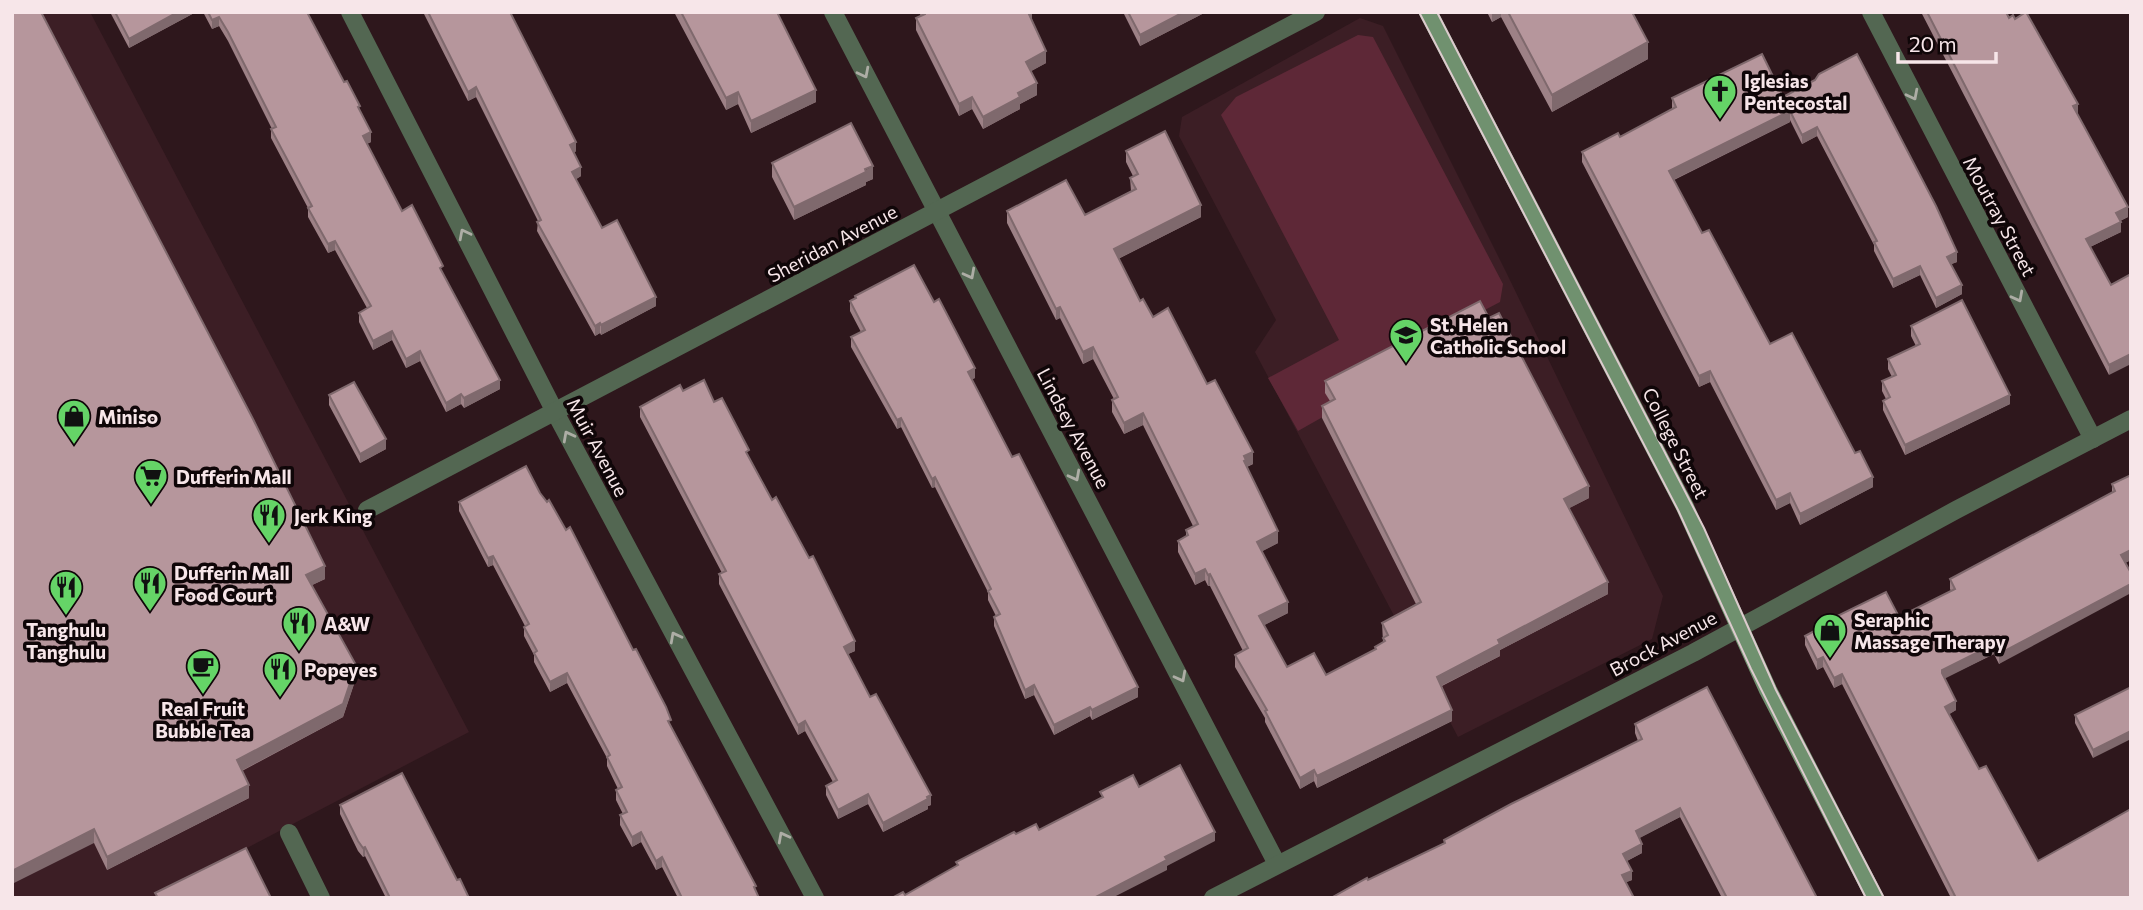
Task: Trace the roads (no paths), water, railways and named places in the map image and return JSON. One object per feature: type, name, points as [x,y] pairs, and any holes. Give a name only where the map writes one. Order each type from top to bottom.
[{"type":"main road","name":"College Street","points":[[1428,12],[1685,506],[1768,690],[1875,898]]},
{"type":"street","name":"Muir Avenue","points":[[350,12],[555,412],[815,898]]},
{"type":"street","name":"Lindsey Avenue","points":[[833,12],[1276,864]]},
{"type":"street","name":"Sheridan Avenue","points":[[367,510],[1316,12]]},
{"type":"street","name":"Moutray Street","points":[[1871,12],[2093,439]]},
{"type":"street","name":"Brock Avenue","points":[[1213,898],[1693,653],[2131,419]]},
{"type":"street","points":[[289,833],[321,898]]},
{"type":"tram line","points":[[1419,12],[1678,510],[1751,669],[1866,898]]},
{"type":"tram line","points":[[1437,12],[1704,528],[1776,690],[1884,898]]},
{"type":"place","name":"Iglesias Pentecostal","points":[[1720,121]]},
{"type":"place","name":"St. Helen Catholic School","points":[[1406,365]]},
{"type":"place","name":"Miniso","points":[[74,446]]},
{"type":"place","name":"Dufferin Mall","points":[[151,506]]},
{"type":"place","name":"Jerk King","points":[[269,545]]},
{"type":"place","name":"Dufferin Mall Food Court","points":[[150,613]]},
{"type":"place","name":"Tanghulu Tanghulu","points":[[66,617]]},
{"type":"place","name":"A&W","points":[[299,653]]},
{"type":"place","name":"Seraphic Massage Therapy","points":[[1830,660]]},
{"type":"place","name":"Real Fruit Bubble Tea","points":[[203,696]]},
{"type":"place","name":"Popeyes","points":[[280,699]]}]
